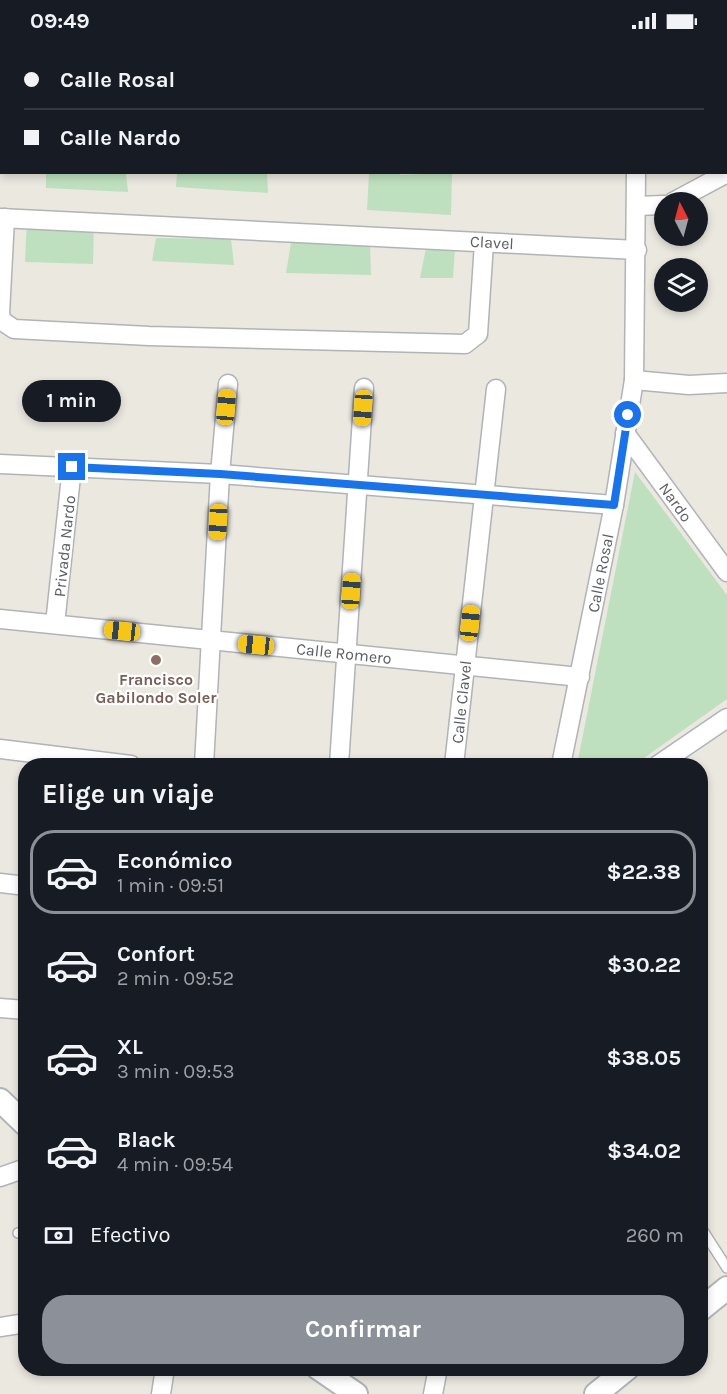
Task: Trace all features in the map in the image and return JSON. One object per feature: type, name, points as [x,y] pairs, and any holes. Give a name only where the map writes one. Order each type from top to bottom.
[{"type":"street","name":"Calle Rosal","points":[[563,758],[614,505],[634,380],[636,174]]},
{"type":"street","points":[[692,192],[725,174]]},
{"type":"street","points":[[636,206],[654,205]]},
{"type":"street","points":[[2,218],[0,314],[2,321],[9,328],[25,330],[149,336],[465,344],[478,334],[484,243]]},
{"type":"street","name":"Clavel","points":[[2,218],[636,250]]},
{"type":"street","points":[[634,380],[689,386],[727,384]]},
{"type":"street","points":[[204,758],[220,474],[228,384]]},
{"type":"street","points":[[340,758],[364,388]]},
{"type":"street","name":"Calle Clavel","points":[[455,758],[496,389]]},
{"type":"street","name":"Nardo","points":[[625,433],[727,572]]},
{"type":"street","points":[[0,464],[220,474],[614,505]]},
{"type":"street","name":"Privada Nardo","points":[[55,624],[72,467]]},
{"type":"street","name":"Calle Romero","points":[[0,619],[580,677]]},
{"type":"street","points":[[668,758],[727,718]]},
{"type":"street","points":[[0,749],[73,758]]},
{"type":"street","points":[[0,883],[18,885]]},
{"type":"street","points":[[0,1008],[18,1009]]},
{"type":"street","points":[[0,1100],[18,1117]]},
{"type":"street","points":[[0,1177],[18,1171]]},
{"type":"street","points":[[708,1303],[727,1288]]},
{"type":"street","points":[[0,1327],[18,1324]]},
{"type":"street","points":[[161,1394],[164,1376]]},
{"type":"street","points":[[330,1376],[356,1394]]},
{"type":"street","points":[[433,1394],[436,1376]]},
{"type":"street","points":[[596,1394],[618,1376]]},
{"type":"lane","points":[[708,1238],[727,1268]]},
{"type":"green space","points":[[46,174],[126,174],[128,192],[46,188]]},
{"type":"green space","points":[[177,174],[267,174],[268,193],[176,187]]},
{"type":"green space","points":[[369,174],[452,174],[451,215],[367,210]]},
{"type":"green space","points":[[27,219],[94,223],[93,264],[25,262]]},
{"type":"green space","points":[[156,238],[231,239],[234,265],[152,261]]},
{"type":"green space","points":[[291,243],[370,244],[371,275],[286,273]]},
{"type":"green space","points":[[426,248],[455,248],[453,278],[420,278]]},
{"type":"green space","points":[[635,472],[727,595],[727,699],[644,758],[578,758]]},
{"type":"place","name":"Francisco Gabilondo Soler","points":[[156,660]]},
{"type":"route","points":[[72,467],[220,474],[614,505],[628,415]]}]
